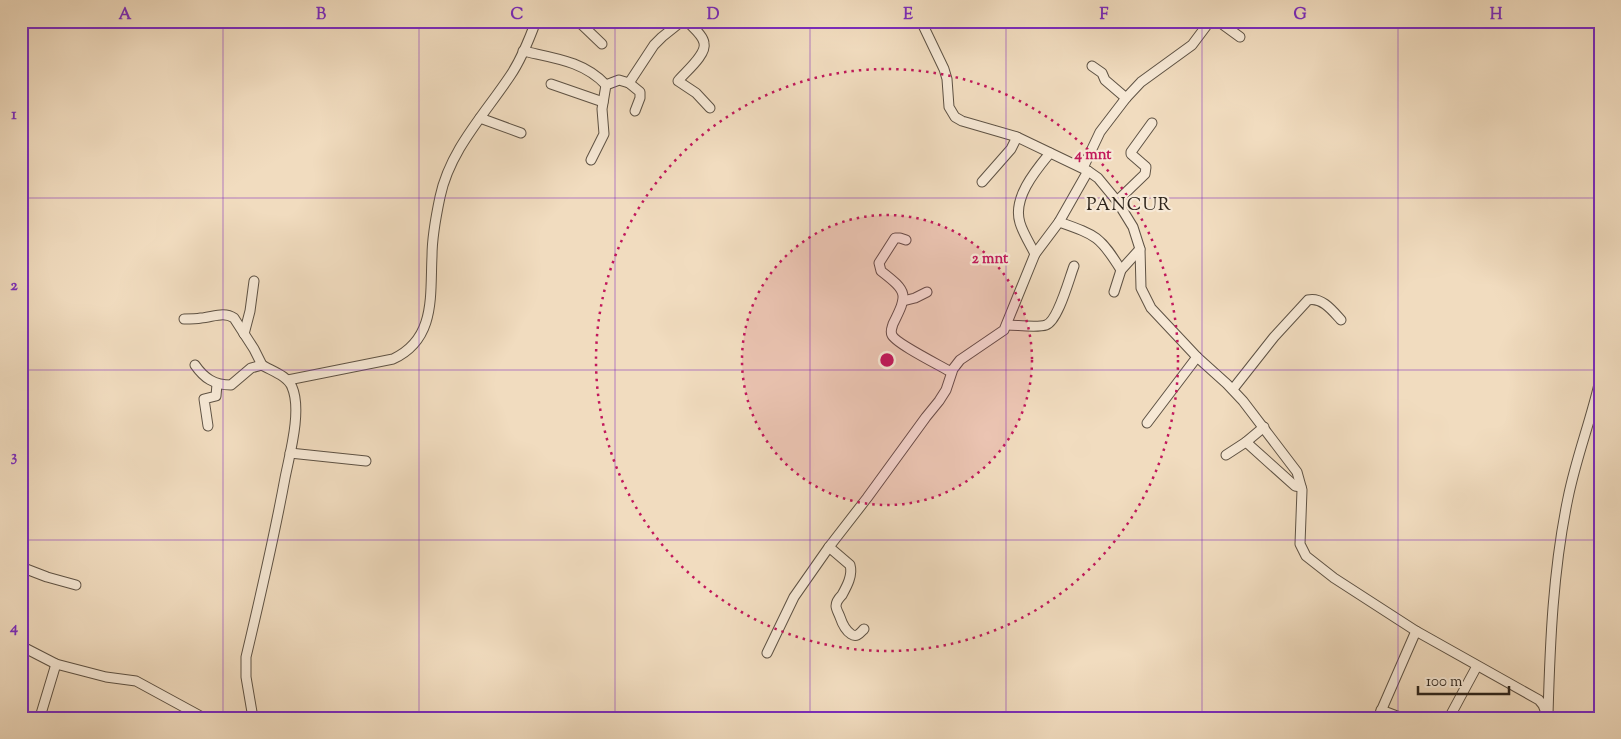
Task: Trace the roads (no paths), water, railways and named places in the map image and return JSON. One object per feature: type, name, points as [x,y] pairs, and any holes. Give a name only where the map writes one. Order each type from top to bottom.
[{"type":"street","points":[[288,380],[394,359],[404,354],[420,338],[430,305],[432,255],[445,178],[462,145],[511,74],[536,21]]},
{"type":"street","points":[[578,21],[602,44]]},
{"type":"street","points":[[629,83],[654,45],[682,21]]},
{"type":"street","points":[[687,21],[703,40],[704,47],[699,57],[678,82],[696,93],[710,108]]},
{"type":"street","points":[[921,21],[944,69],[947,79],[947,100],[955,117],[962,121],[1017,137],[1050,152],[1098,178],[1117,200],[1133,227],[1140,248],[1141,288],[1143,294],[1158,317],[1232,389],[1264,426],[1295,468],[1302,487],[1299,536],[1300,544],[1306,556],[1349,588],[1416,631],[1539,700],[1548,718]]},
{"type":"street","points":[[768,653],[794,597],[829,547],[939,401],[949,383],[951,372],[960,360],[1007,325],[1036,254],[1059,222],[1085,170],[1100,132],[1141,82],[1192,45],[1210,21]]},
{"type":"street","points":[[1218,21],[1240,37]]},
{"type":"street","points":[[523,51],[572,62],[589,70],[606,84]]},
{"type":"street","points":[[1092,66],[1102,73],[1105,80],[1126,98]]},
{"type":"street","points":[[606,84],[619,80],[629,83],[640,92],[640,98],[635,111]]},
{"type":"street","points":[[551,84],[603,102]]},
{"type":"street","points":[[590,160],[604,134],[602,114],[606,84]]},
{"type":"street","points":[[480,118],[521,133]]},
{"type":"street","points":[[1117,200],[1145,174],[1146,167],[1131,154],[1152,123]]},
{"type":"street","points":[[982,182],[1011,148],[1017,137]]},
{"type":"street","points":[[1036,254],[1020,223],[1019,212],[1022,192],[1050,152]]},
{"type":"street","points":[[1059,222],[1084,230],[1097,237],[1110,252],[1121,270]]},
{"type":"street","points":[[906,240],[895,238],[879,263],[881,271],[897,283],[904,292],[903,302],[892,328],[892,336],[906,347],[951,372]]},
{"type":"street","points":[[1114,292],[1121,270],[1140,248]]},
{"type":"street","points":[[1007,325],[1045,326],[1051,322],[1056,315],[1074,266]]},
{"type":"street","points":[[244,334],[250,311],[254,281]]},
{"type":"street","points":[[903,302],[927,292]]},
{"type":"street","points":[[1232,389],[1274,337],[1308,300],[1320,301],[1341,320]]},
{"type":"street","points":[[184,319],[199,319],[229,314],[234,318],[262,365],[288,380],[293,388],[296,401],[290,453],[277,522],[246,657],[246,677],[253,718]]},
{"type":"street","points":[[1147,423],[1197,357]]},
{"type":"street","points":[[195,365],[212,382],[231,385],[251,368],[262,365]]},
{"type":"street","points":[[1548,718],[1552,618],[1558,553],[1571,482],[1600,380]]},
{"type":"street","points":[[208,426],[204,398],[216,396],[217,384]]},
{"type":"street","points":[[1226,456],[1264,426]]},
{"type":"street","points":[[1246,442],[1294,486],[1302,487]]},
{"type":"street","points":[[290,453],[366,461]]},
{"type":"street","points":[[829,547],[851,567],[848,581],[836,607],[844,627],[850,634],[854,635],[858,635],[864,629]]},
{"type":"street","points":[[21,567],[76,585]]},
{"type":"street","points":[[1402,718],[1379,714],[1416,631]]},
{"type":"street","points":[[21,646],[56,664],[106,677],[136,681],[204,718]]},
{"type":"street","points":[[40,717],[56,664]]},
{"type":"street","points":[[1450,718],[1477,666]]},
{"type":"district","name":"PANCUR","points":[[1129,206]]}]
